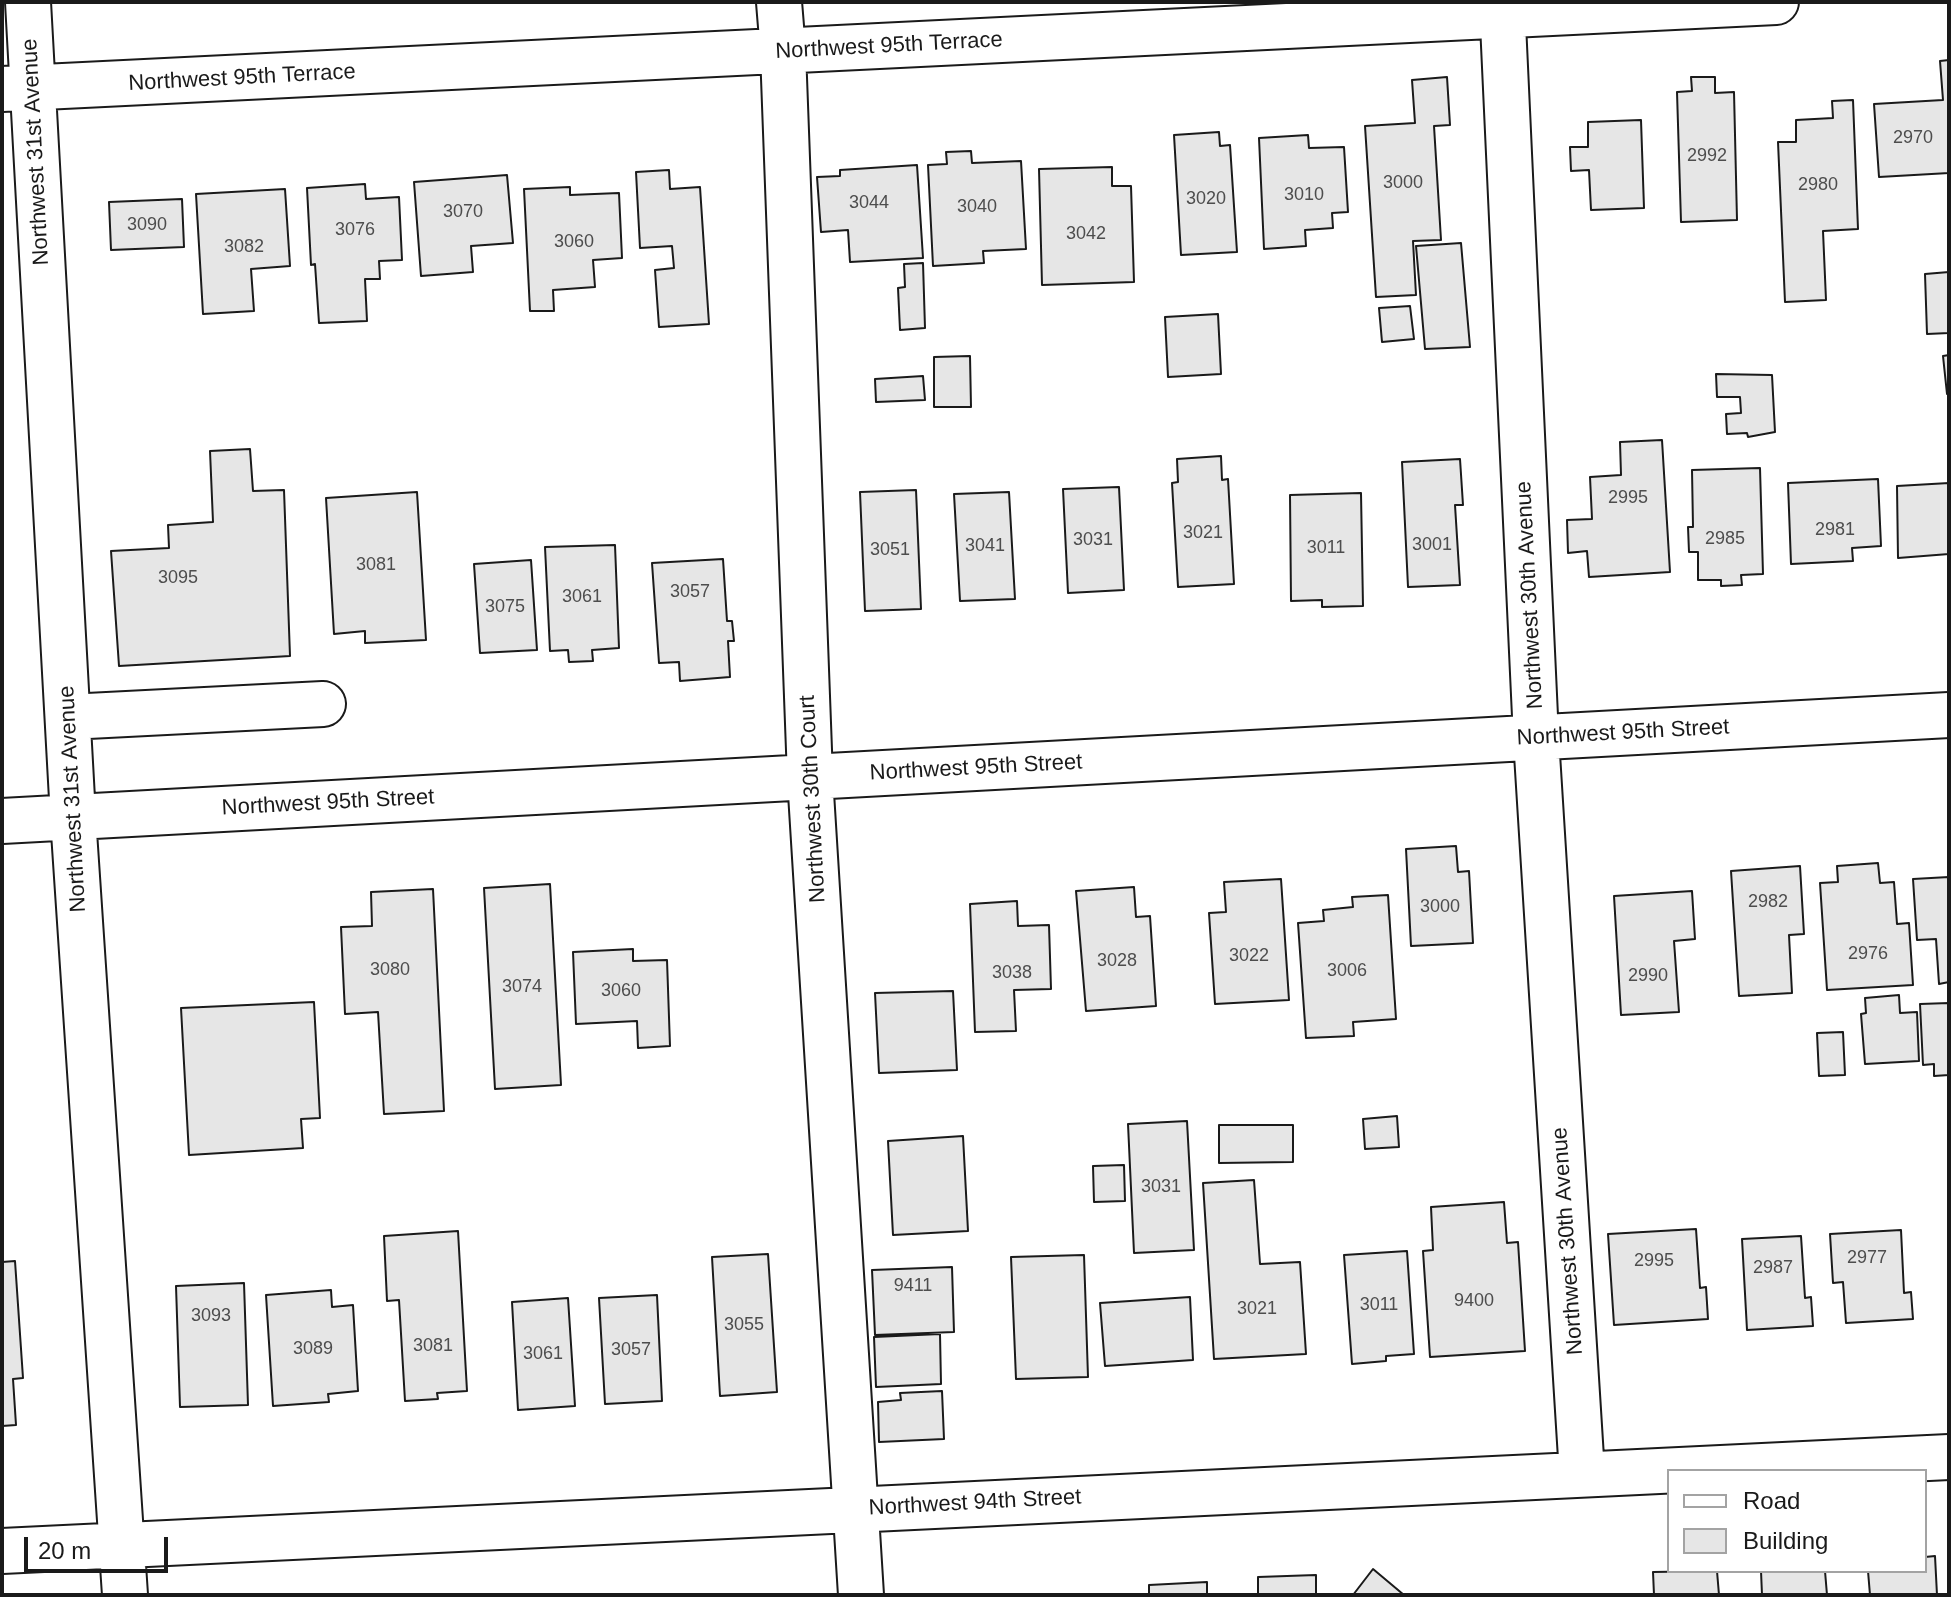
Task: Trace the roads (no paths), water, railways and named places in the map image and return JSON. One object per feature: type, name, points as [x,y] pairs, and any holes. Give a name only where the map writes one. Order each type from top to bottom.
[{"type":"street","name":"Northwest 31st Avenue","points":[[28,2],[17,89],[68,717],[125,1595]]},
{"type":"street","name":"Northwest 30th Court","points":[[779,2],[810,777],[861,1595]]},
{"type":"street","name":"Northwest 95th Terrace","points":[[17,89],[783,51],[1502,9],[1776,2]]},
{"type":"street","name":"Northwest 30th Avenue","points":[[1502,9],[1536,738],[1582,1474]]},
{"type":"street","points":[[68,717],[323,704]]},
{"type":"street","name":"Northwest 95th Street","points":[[2,821],[1949,715]]},
{"type":"street","name":"Northwest 94th Street","points":[[1690,1469],[1949,1457]]},
{"type":"street","name":"Northwest 94th Street","points":[[2,1551],[1667,1470]]}]
